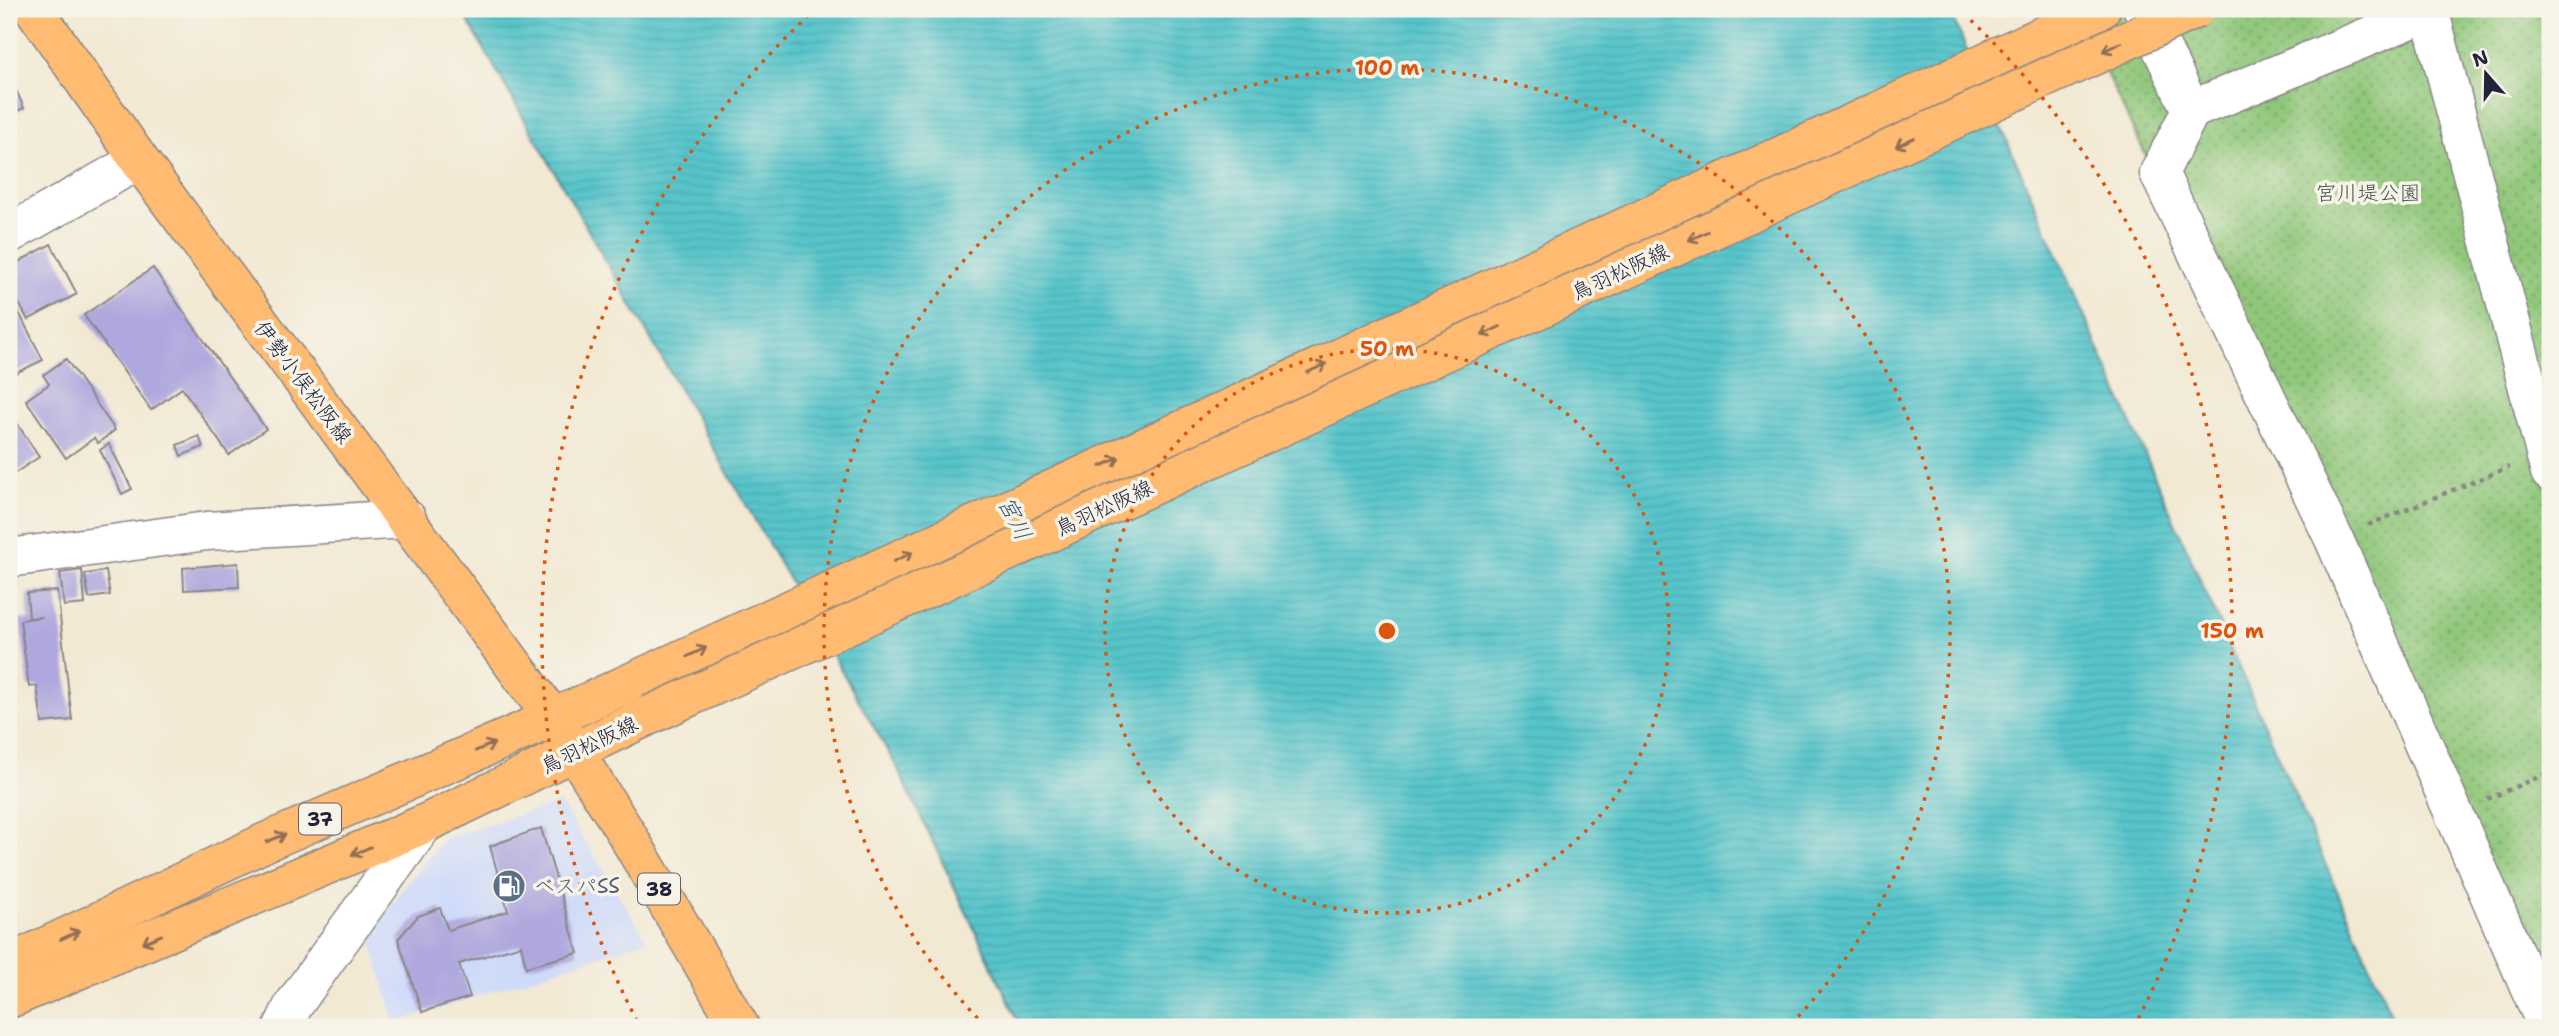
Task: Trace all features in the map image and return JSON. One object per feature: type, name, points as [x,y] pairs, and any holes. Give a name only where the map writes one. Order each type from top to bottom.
[{"type":"main road","name":"伊勢小俣松阪線","points":[[34,9],[139,160],[337,429],[407,519],[574,752]]},
{"type":"main road","name":"鳥羽松阪線","points":[[9,964],[266,842],[552,718],[2101,9]]},
{"type":"main road","name":"鳥羽松阪線","points":[[9,999],[424,824],[650,715],[2196,9]]},
{"type":"main road","name":"38","points":[[574,752],[626,832],[740,1027]]},
{"type":"street","points":[[2143,9],[2191,110]]},
{"type":"street","points":[[2547,1027],[2334,539],[2159,173],[2191,110],[2429,10],[2548,462]]},
{"type":"street","points":[[9,234],[139,160]]},
{"type":"street","points":[[9,558],[208,531],[407,519]]},
{"type":"street","points":[[283,1027],[293,1006],[424,824]]},
{"type":"path","points":[[2334,539],[2548,462]]},
{"type":"path","points":[[2454,814],[2550,772]]},
{"type":"shaded area","name":"ベスパSS","points":[[560,802],[647,940],[395,1023],[369,934],[443,839]]},
{"type":"green space","name":"宮川堤公園","points":[[2075,9],[2546,9],[2550,22],[2550,1027],[2212,292]]},
{"type":"water","name":"宮川","points":[[461,9],[1949,9],[2397,1027],[1021,1027],[898,769]]},
{"type":"building","points":[[9,74],[24,108],[9,115]]},
{"type":"building","points":[[51,244],[77,294],[28,320],[9,285],[9,267]]},
{"type":"building","points":[[153,268],[266,429],[229,455],[182,388],[151,410],[84,315]]},
{"type":"building","points":[[11,297],[43,360],[12,375],[9,368],[9,360],[14,358],[9,347]]},
{"type":"building","points":[[66,359],[115,430],[98,443],[94,438],[66,458],[26,400],[49,384],[43,375]]},
{"type":"building","points":[[9,411],[39,457],[9,477]]},
{"type":"building","points":[[199,436],[203,447],[181,456],[177,445]]},
{"type":"building","points":[[109,444],[132,489],[122,494],[100,450]]},
{"type":"building","points":[[238,563],[239,587],[184,590],[183,568]]},
{"type":"building","points":[[82,570],[85,604],[64,606],[60,573]]},
{"type":"building","points":[[106,571],[110,595],[89,598],[85,574]]},
{"type":"building","points":[[57,591],[72,720],[42,723],[37,686],[29,687],[20,620],[42,617],[29,618],[27,593]]},
{"type":"building","points":[[541,828],[578,953],[526,967],[521,945],[459,964],[470,997],[422,1012],[398,939],[418,916],[440,908],[448,930],[508,911],[490,846]]},
{"type":"place","name":"ベスパSS","points":[[509,886]]}]
